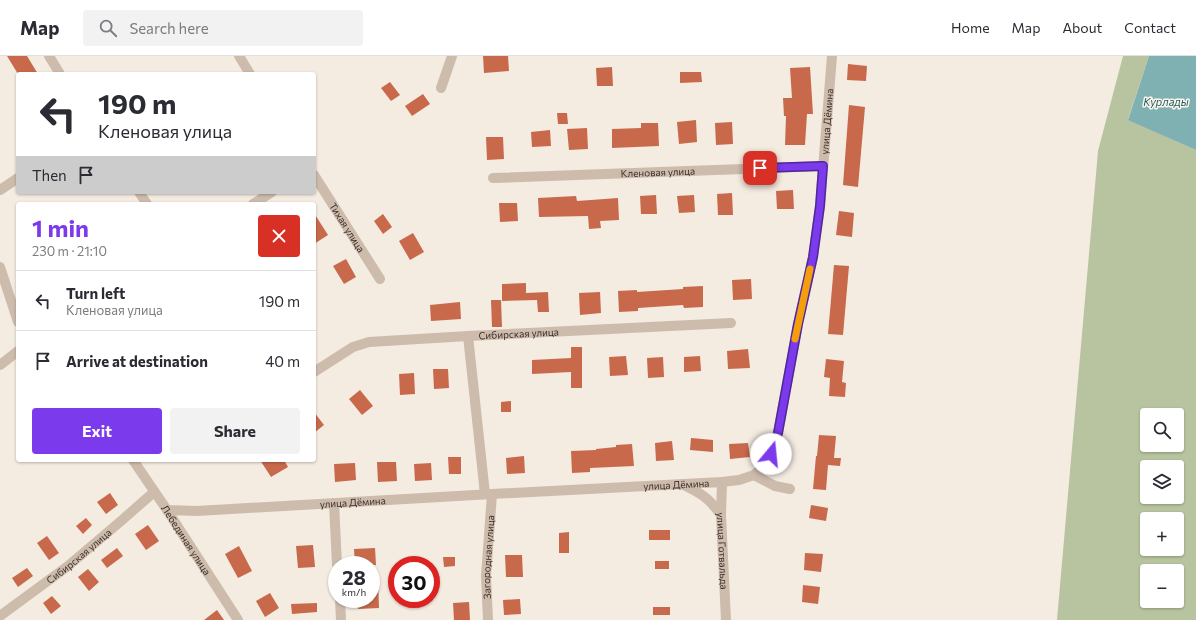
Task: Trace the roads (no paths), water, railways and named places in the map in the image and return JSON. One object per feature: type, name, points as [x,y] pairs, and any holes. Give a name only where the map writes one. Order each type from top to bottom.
[{"type":"street","points":[[48,56],[59,72]]},
{"type":"street","points":[[239,56],[249,72]]},
{"type":"street","points":[[442,88],[452,56]]},
{"type":"street","name":"улица Дёмина","points":[[167,510],[197,511],[722,482],[739,480],[754,475],[765,465],[771,454],[778,433],[798,324],[813,257],[820,206],[832,56]]},
{"type":"street","name":"Кленовая улица","points":[[493,178],[823,166]]},
{"type":"street","name":"Тихая улица","points":[[316,178],[380,279]]},
{"type":"street","points":[[0,190],[16,179]]},
{"type":"street","points":[[256,202],[269,194]]},
{"type":"street","points":[[0,267],[16,316]]},
{"type":"street","name":"Сибирская улица","points":[[316,371],[353,346],[369,342],[731,323]]},
{"type":"street","name":"Загородная улица","points":[[468,336],[488,494],[486,576],[488,620]]},
{"type":"street","points":[[0,365],[16,353]]},
{"type":"street","name":"Лебединая улица","points":[[134,462],[238,620]]},
{"type":"street","points":[[754,475],[775,486],[790,489]]},
{"type":"street","name":"улица Готвальда","points":[[722,482],[721,515],[726,620]]},
{"type":"street","points":[[680,484],[700,493],[711,502],[721,515]]},
{"type":"street","name":"Сибирская улица","points":[[0,616],[68,566],[121,522],[154,492]]},
{"type":"street","points":[[334,503],[337,556]]},
{"type":"street","points":[[340,608],[341,620]]},
{"type":"water","name":"Курлады","points":[[1149,56],[1196,56],[1196,150],[1128,120]]}]
